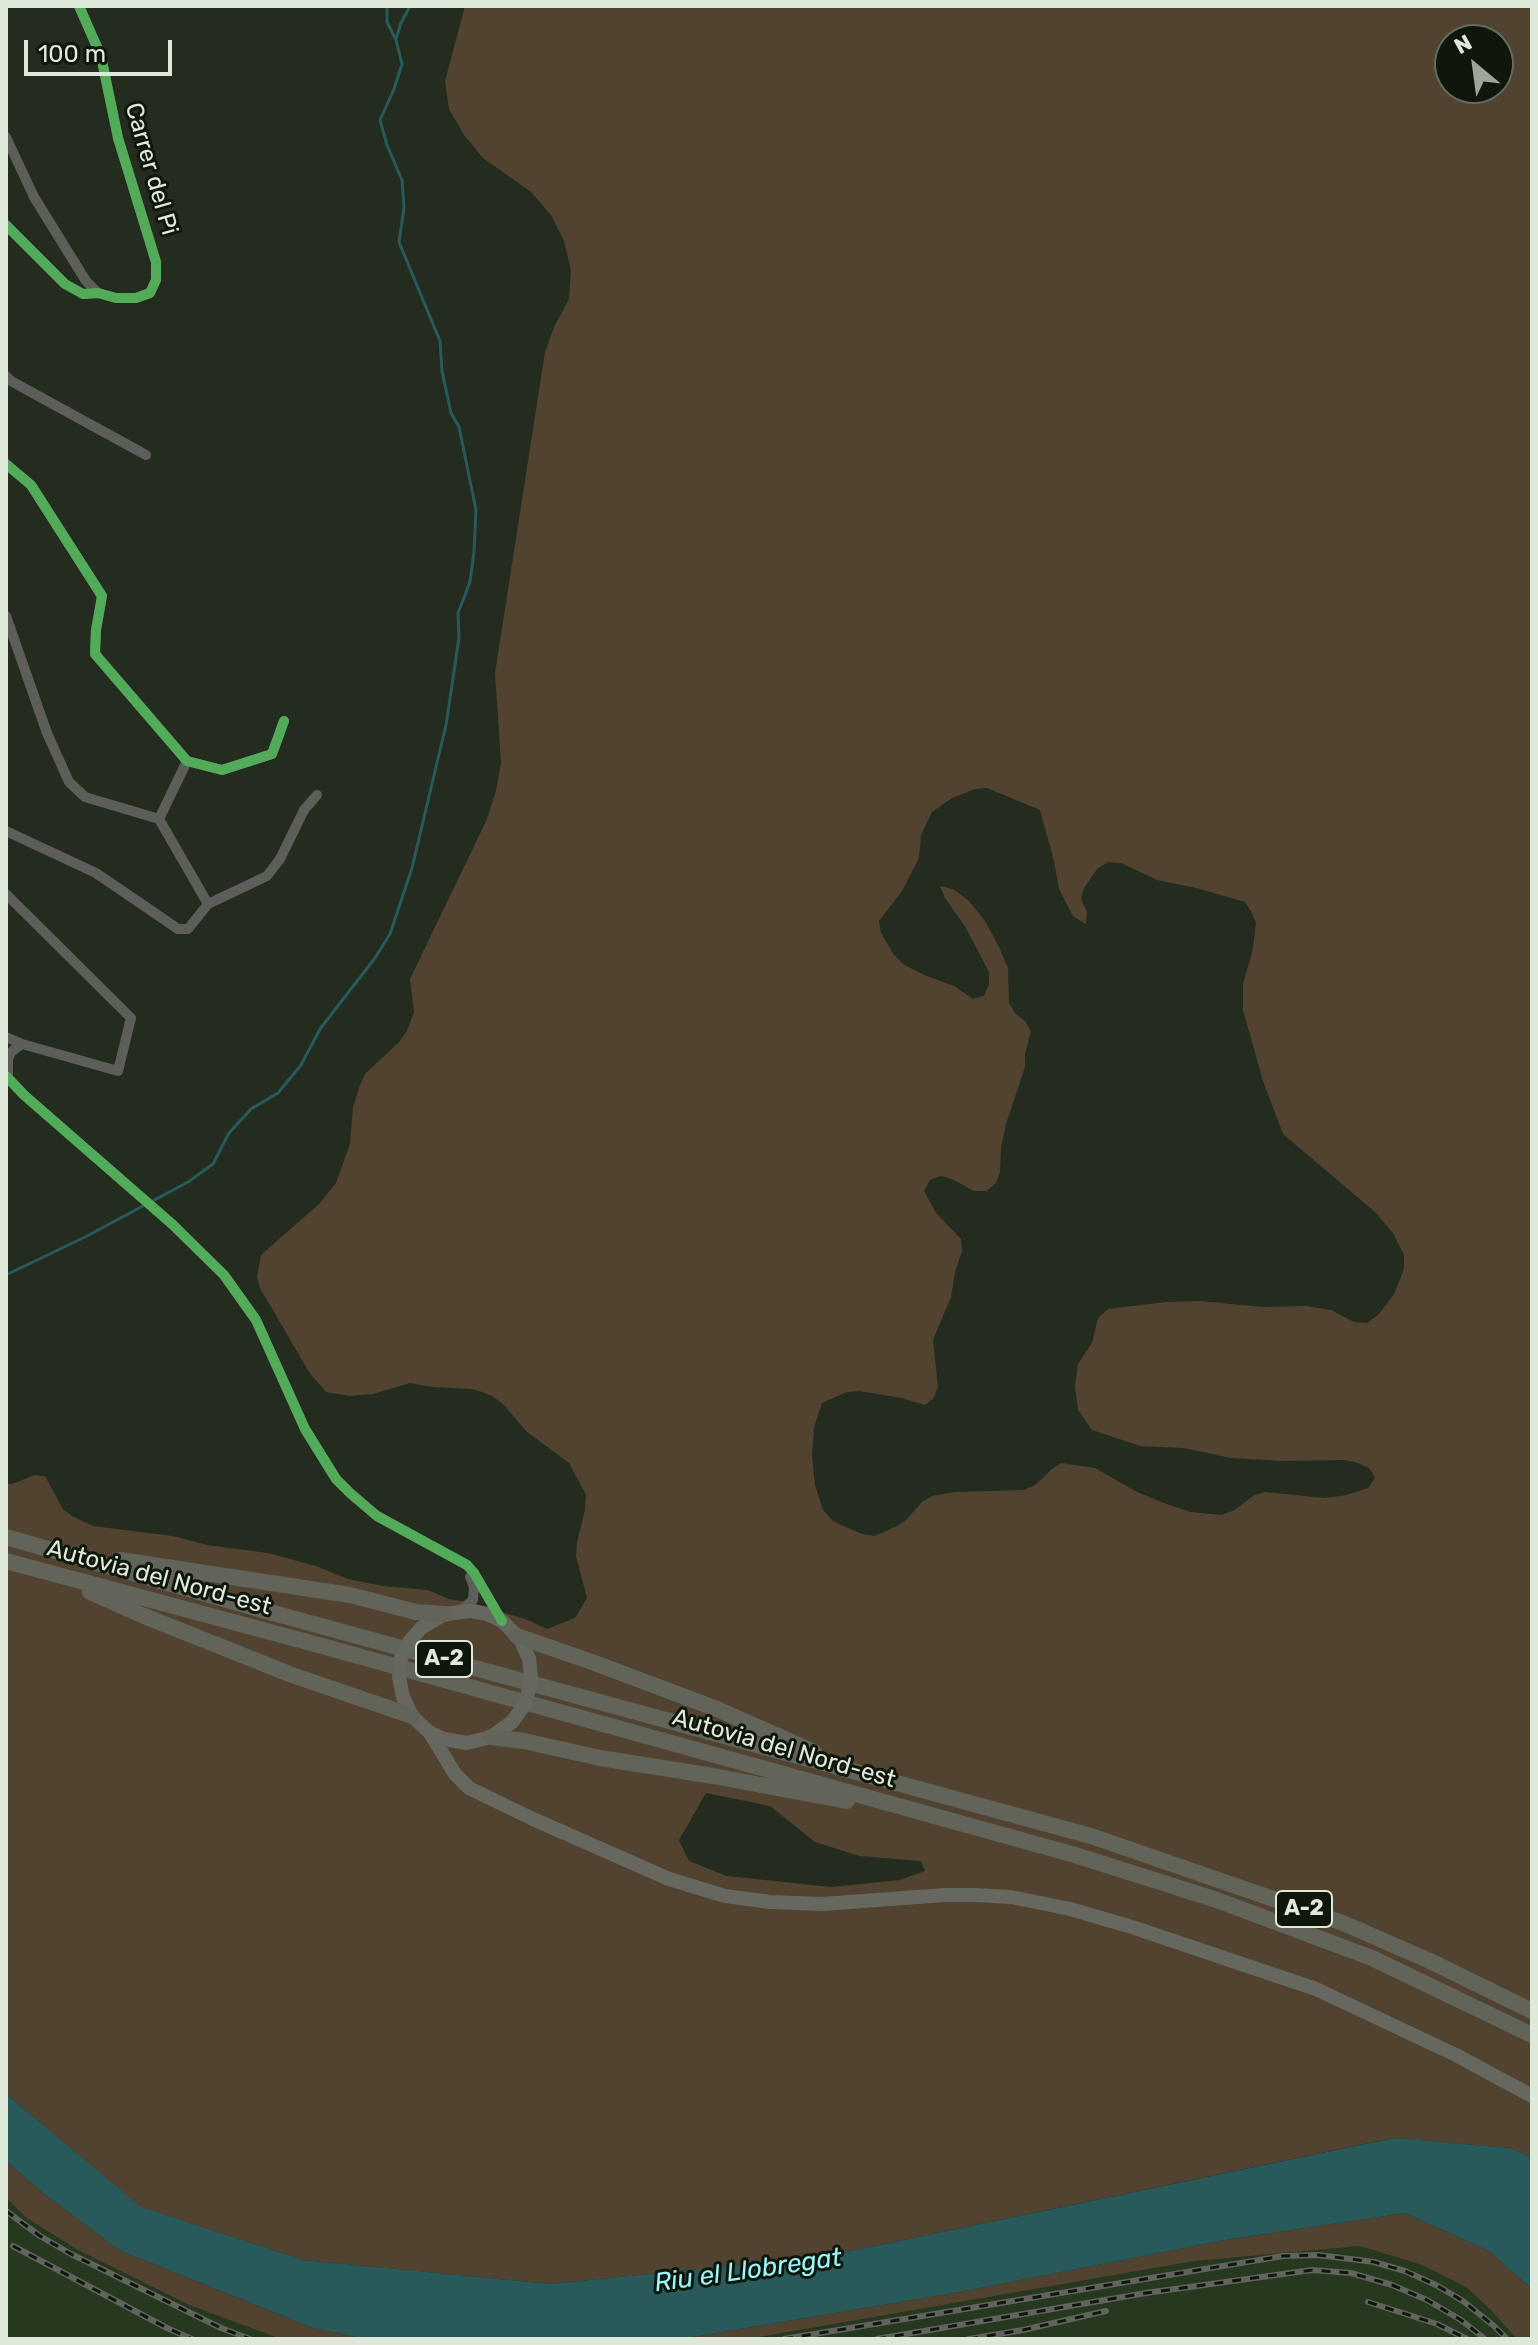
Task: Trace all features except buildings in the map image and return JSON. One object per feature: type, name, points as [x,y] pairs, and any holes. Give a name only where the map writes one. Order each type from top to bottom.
[{"type":"highway","name":"Autovia del Nord-est","points":[[6,1537],[1091,1836],[1343,1923],[1532,2011]]},
{"type":"highway","points":[[41,1546],[350,1595],[416,1612],[452,1612]]},
{"type":"highway","name":"Autovia del Nord-est","points":[[6,1561],[1075,1855],[1257,1915],[1372,1958],[1532,2035]]},
{"type":"highway","points":[[44,1571],[157,1622],[292,1675],[412,1716]]},
{"type":"highway","points":[[517,1636],[717,1709],[784,1737],[848,1769]]},
{"type":"highway","points":[[491,1737],[836,1800],[913,1810]]},
{"type":"main road","points":[[430,1733],[467,1743],[491,1737],[512,1722],[526,1703],[531,1677],[529,1659],[517,1636],[502,1621],[487,1614],[452,1612],[421,1628],[401,1658],[399,1677],[403,1697],[412,1716],[430,1733],[455,1774],[474,1791],[521,1814],[669,1879],[725,1896],[823,1904],[975,1895],[1011,1897],[1096,1916],[1316,1989],[1391,2023],[1532,2096]]},
{"type":"main road","points":[[455,1774],[456,1759],[467,1743]]},
{"type":"street","name":"Carrer del Pi","points":[[79,6],[101,56],[118,138],[156,262],[156,280],[150,293],[136,298],[116,298],[98,293]]},
{"type":"street","points":[[6,137],[34,197],[86,281],[98,293]]},
{"type":"street","points":[[6,225],[65,284],[83,294],[98,293]]},
{"type":"street","points":[[6,376],[146,455]]},
{"type":"street","points":[[6,464],[31,485],[102,596],[95,654],[187,761],[222,770],[272,754],[284,721]]},
{"type":"street","points":[[6,616],[47,733],[69,782],[85,797],[159,819],[208,904]]},
{"type":"street","points":[[159,819],[187,761]]},
{"type":"street","points":[[6,831],[96,873],[178,929],[188,929],[208,904],[267,876],[280,859],[304,810],[317,795]]},
{"type":"street","points":[[6,894],[131,1018],[118,1071],[6,1037]]},
{"type":"street","points":[[6,1049],[22,1044]]},
{"type":"street","points":[[22,1044],[11,1052],[7,1077],[172,1224],[242,1297],[267,1343],[305,1429],[336,1479],[377,1516],[467,1565],[502,1621]]},
{"type":"street","points":[[452,1612],[473,1600],[474,1587],[456,1560]]},
{"type":"shaded area","points":[[465,6],[1532,6],[1532,2157],[1510,2148],[1393,2138],[827,2256],[551,2284],[303,2260],[140,2207],[6,2094],[6,1484],[34,1475],[45,1476],[63,1509],[93,1526],[268,1553],[316,1566],[348,1579],[428,1590],[449,1599],[528,1620],[547,1629],[575,1618],[587,1598],[576,1556],[586,1495],[569,1463],[527,1432],[503,1404],[482,1392],[410,1383],[373,1394],[349,1396],[326,1392],[309,1372],[260,1288],[257,1277],[261,1255],[319,1204],[336,1183],[350,1144],[353,1107],[360,1085],[365,1074],[407,1031],[414,1012],[410,979],[487,819],[501,763],[495,673],[545,352],[569,299],[571,270],[564,241],[551,215],[531,192],[483,158],[464,135],[449,109],[445,81]],"holes":[[[987,788],[1040,810],[1059,889],[1073,916],[1086,924],[1087,912],[1081,899],[1084,888],[1098,868],[1108,862],[1121,863],[1157,880],[1245,902],[1256,923],[1253,949],[1243,984],[1243,1010],[1263,1081],[1283,1134],[1375,1212],[1393,1233],[1404,1255],[1404,1269],[1394,1294],[1378,1315],[1367,1323],[1354,1322],[1331,1310],[1307,1306],[1263,1307],[1200,1301],[1108,1309],[1098,1318],[1092,1343],[1078,1364],[1075,1386],[1078,1410],[1092,1430],[1140,1446],[1184,1448],[1231,1458],[1345,1460],[1358,1463],[1369,1468],[1375,1478],[1368,1488],[1324,1498],[1265,1492],[1221,1515],[1191,1512],[1169,1505],[1137,1492],[1095,1468],[1061,1463],[1035,1485],[1024,1490],[954,1492],[932,1496],[906,1520],[875,1536],[841,1525],[823,1510],[815,1485],[812,1456],[814,1428],[822,1403],[847,1392],[859,1391],[925,1405],[934,1398],[938,1387],[933,1340],[951,1297],[962,1251],[961,1239],[936,1213],[924,1191],[930,1180],[941,1176],[974,1191],[987,1191],[996,1183],[1006,1124],[1025,1067],[1031,1031],[1009,1003],[1008,968],[985,921],[968,900],[953,889],[940,886],[989,972],[989,984],[984,996],[973,999],[954,986],[903,964],[881,933],[879,921],[902,891],[919,858],[921,835],[932,812],[952,798]],[[706,1793],[770,1806],[815,1842],[859,1856],[921,1861],[925,1871],[900,1880],[831,1887],[727,1876],[689,1861],[679,1840]]]},
{"type":"shaded area","points":[[6,2161],[119,2250],[313,2328],[366,2339],[281,2339],[189,2305],[76,2249],[27,2218],[6,2198]]},
{"type":"shaded area","points":[[6,2198],[27,2218],[76,2249],[189,2305],[281,2339],[6,2339]]},
{"type":"shaded area","points":[[1405,2213],[1489,2251],[1532,2289],[1532,2339],[1517,2339],[1466,2287],[1422,2265],[1360,2246],[1195,2261],[748,2339],[681,2339],[959,2292],[1225,2240]]},
{"type":"shaded area","points":[[1361,2246],[1422,2265],[1466,2287],[1517,2339],[748,2339],[1195,2261]]},
{"type":"water","name":"Riu el Llobregat","points":[[6,2094],[141,2207],[303,2260],[551,2284],[827,2256],[1394,2138],[1510,2148],[1532,2157],[1532,2289],[1489,2251],[1405,2213],[1225,2240],[959,2292],[681,2339],[366,2339],[313,2328],[119,2250],[6,2161]]},
{"type":"waterway","points":[[6,1275],[188,1182],[213,1164],[229,1133],[251,1109],[278,1093],[301,1065],[320,1029],[375,958],[390,934],[412,868],[446,725],[459,638],[458,613],[470,582],[476,510],[459,427],[451,413],[442,371],[440,341],[399,242],[404,208],[402,180],[380,120],[402,64],[396,40],[387,22],[387,6]]},
{"type":"waterway","points":[[396,39],[410,6]]},
{"type":"railway","points":[[6,2211],[71,2254],[221,2328],[250,2339]]},
{"type":"railway","points":[[13,2246],[192,2339]]},
{"type":"railway","points":[[784,2339],[1283,2256],[1318,2255],[1374,2262],[1405,2271],[1463,2301],[1507,2339]]},
{"type":"railway","points":[[877,2339],[1146,2293],[1312,2270],[1351,2273],[1392,2285],[1427,2300],[1485,2339]]},
{"type":"railway","points":[[1368,2302],[1437,2324],[1467,2339]]},
{"type":"railway","points":[[969,2339],[1106,2311]]},
{"type":"cycle path","points":[[6,225],[65,284],[83,294],[136,298],[150,293],[156,280],[156,262],[118,138],[101,56],[79,6]]},
{"type":"cycle path","points":[[6,464],[31,485],[102,596],[95,654],[187,761],[222,770],[272,754],[284,721]]},
{"type":"cycle path","points":[[6,1076],[172,1224],[224,1275],[256,1320],[305,1429],[336,1479],[377,1516],[467,1565],[502,1621]]}]
